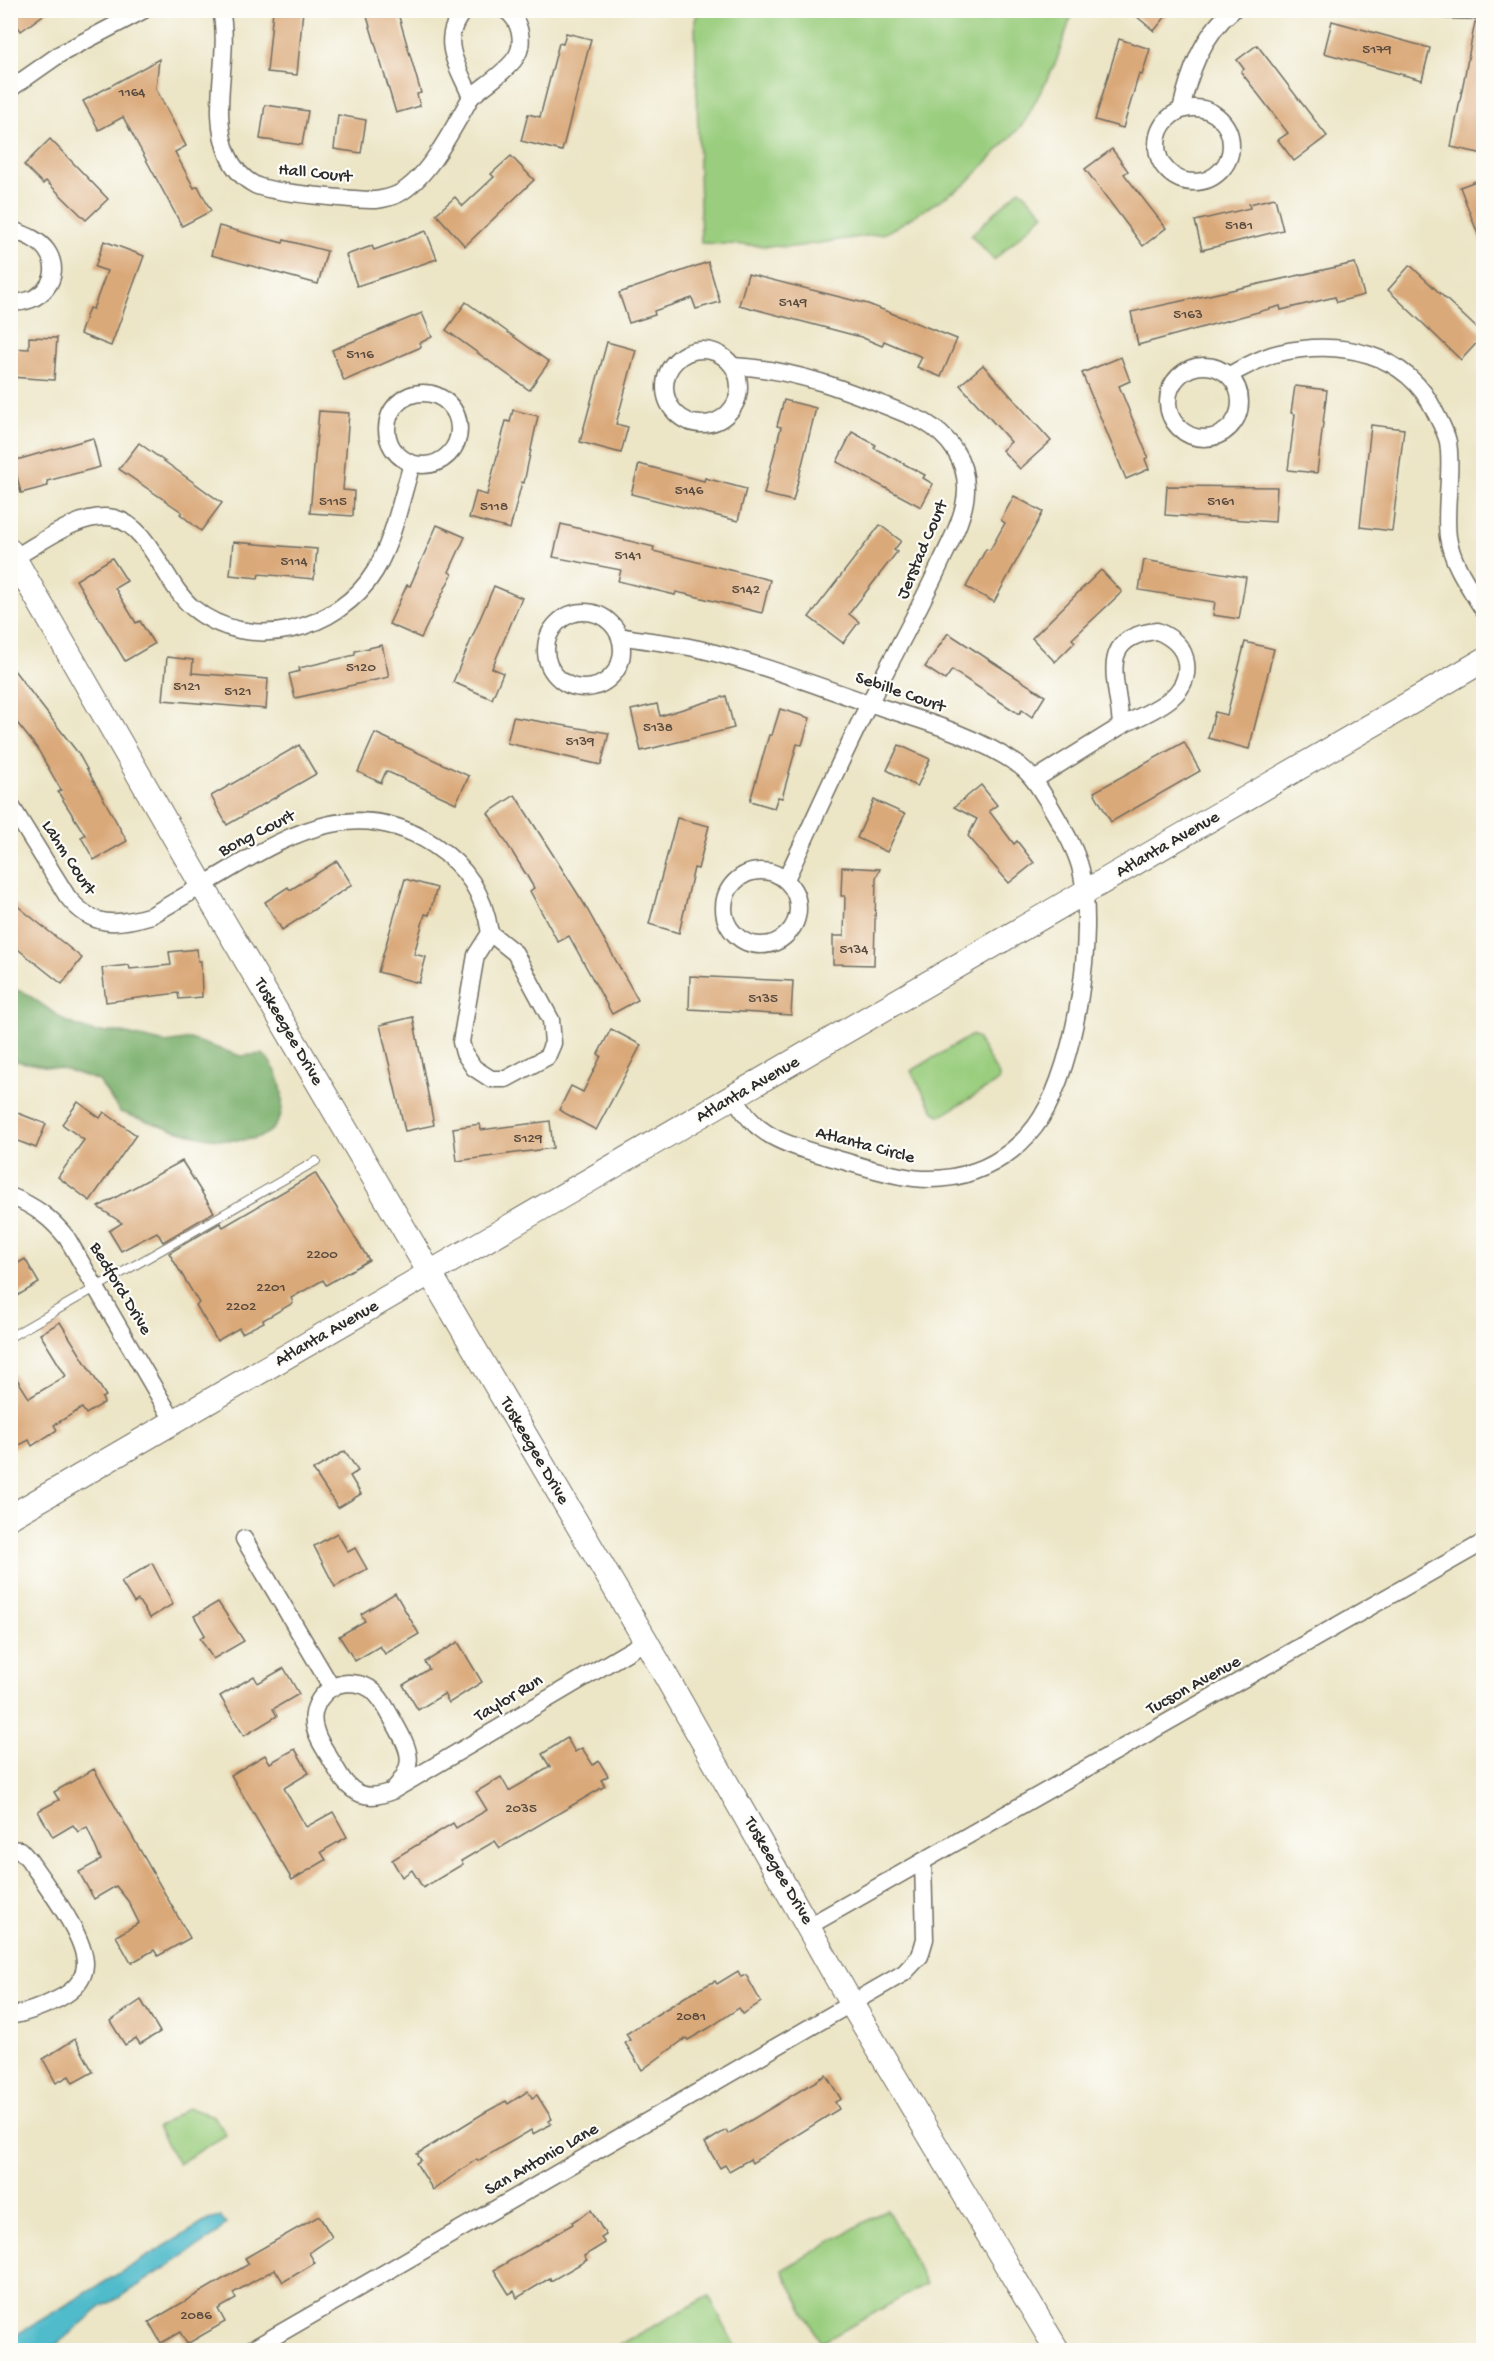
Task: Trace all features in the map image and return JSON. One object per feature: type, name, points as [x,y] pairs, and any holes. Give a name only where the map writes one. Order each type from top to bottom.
[{"type":"street","points":[[10,89],[60,54],[144,10]]},
{"type":"street","name":"Hall Court","points":[[221,10],[225,26],[221,120],[223,140],[235,168],[255,185],[274,191],[378,200],[398,194],[417,181],[471,97],[514,60],[519,51],[520,31],[512,15],[505,10]]},
{"type":"street","points":[[465,10],[454,22],[450,44],[471,97]]},
{"type":"street","points":[[1181,110],[1196,108],[1218,116],[1230,135],[1229,158],[1219,173],[1207,180],[1195,183],[1179,180],[1165,170],[1157,150],[1157,138],[1166,120],[1181,110],[1192,69],[1203,47],[1233,10]]},
{"type":"street","points":[[1445,10],[1484,11]]},
{"type":"street","points":[[10,229],[38,241],[46,251],[52,273],[49,284],[38,297],[24,304],[10,302]]},
{"type":"street","points":[[1229,375],[1280,353],[1336,347],[1382,359],[1417,384],[1433,407],[1448,443],[1448,535],[1454,558],[1484,611]]},
{"type":"street","name":"Jerstad Court","points":[[733,366],[738,378],[739,392],[734,405],[725,416],[713,422],[693,422],[675,413],[667,402],[664,388],[666,374],[673,362],[684,354],[697,350],[711,350],[723,356],[733,366],[774,370],[823,382],[923,421],[939,430],[949,441],[961,462],[966,490],[958,522],[922,603],[869,703],[786,879]]},
{"type":"street","points":[[1204,366],[1217,368],[1229,375],[1237,385],[1241,398],[1240,412],[1234,424],[1224,434],[1212,439],[1192,436],[1175,425],[1169,413],[1168,400],[1171,387],[1179,375],[1191,368],[1204,366]]},
{"type":"street","points":[[428,392],[441,397],[451,405],[458,417],[460,430],[457,444],[449,455],[438,462],[425,466],[412,464],[400,457],[391,447],[387,434],[387,421],[393,408],[402,399],[415,393],[428,392]]},
{"type":"street","points":[[12,555],[83,521],[112,518],[136,530],[171,583],[193,608],[231,627],[251,632],[291,630],[337,610],[364,586],[388,545],[412,464]]},
{"type":"street","name":"Tuskeegee Drive","points":[[12,555],[202,885],[646,1641],[851,2003],[1057,2350]]},
{"type":"street","points":[[587,612],[600,616],[612,624],[620,636],[622,650],[620,664],[613,675],[602,684],[588,688],[574,687],[561,681],[552,671],[546,658],[546,644],[556,626],[573,614],[587,612]]},
{"type":"street","points":[[1034,780],[1121,726],[1173,698],[1185,681],[1187,672],[1185,654],[1169,636],[1157,631],[1137,633],[1125,640],[1115,655],[1113,674],[1121,726]]},
{"type":"street","name":"Sebille Court","points":[[620,636],[700,650],[919,718],[978,743],[1022,767],[1034,780],[1078,860],[1084,894]]},
{"type":"street","name":"Atlanta Avenue","points":[[10,1517],[1484,660]]},
{"type":"street","name":"Lahm Court","points":[[10,804],[67,896],[76,908],[90,918],[110,923],[130,922],[153,915],[202,885]]},
{"type":"street","name":"Bong Court","points":[[202,885],[288,836],[317,826],[361,820],[405,830],[450,856],[466,872],[481,895],[490,933]]},
{"type":"street","points":[[762,870],[786,879],[794,890],[798,902],[798,915],[793,927],[773,943],[748,943],[737,936],[729,926],[724,914],[724,901],[729,888],[749,872],[762,870]]},
{"type":"street","name":"Atlanta Circle","points":[[735,1097],[748,1120],[778,1142],[909,1180],[951,1178],[994,1163],[1025,1138],[1039,1121],[1055,1091],[1075,1025],[1081,989],[1084,894]]},
{"type":"street","points":[[490,933],[515,953],[551,1020],[554,1035],[546,1057],[506,1079],[491,1079],[480,1073],[469,1063],[461,1042],[476,955],[490,933]]},
{"type":"street","name":"Bedford Drive","points":[[10,1196],[31,1205],[51,1219],[67,1238],[174,1422]]},
{"type":"street","points":[[244,1539],[332,1688],[349,1683],[367,1687],[376,1694],[385,1708],[408,1748],[410,1763],[405,1777],[392,1791]]},
{"type":"street","name":"Tucson Avenue","points":[[809,1926],[1484,1542]]},
{"type":"street","name":"Taylor Run","points":[[332,1688],[319,1700],[314,1722],[316,1732],[346,1784],[360,1794],[381,1796],[646,1641]]},
{"type":"street","points":[[10,1849],[20,1850],[29,1860],[80,1942],[85,1967],[79,1984],[64,1996],[40,2008],[10,2016]]},
{"type":"street","points":[[851,2003],[904,1973],[921,1956],[925,1939],[923,1861]]},
{"type":"street","name":"San Antonio Lane","points":[[251,2350],[851,2003]]},
{"type":"lane","points":[[10,1337],[316,1161]]},
{"type":"green space","points":[[698,10],[1073,11],[1056,62],[1024,123],[965,185],[886,233],[793,247],[701,243],[695,21]]},
{"type":"green space","points":[[1020,189],[1044,214],[994,260],[971,235]]},
{"type":"green space","points":[[11,989],[24,992],[67,1022],[94,1032],[118,1032],[166,1043],[190,1039],[241,1056],[263,1054],[279,1078],[282,1092],[282,1108],[274,1127],[259,1137],[237,1140],[212,1138],[185,1132],[120,1112],[99,1081],[67,1070],[11,1060]]},
{"type":"green space","points":[[972,1035],[977,1038],[999,1076],[999,1081],[941,1116],[934,1112],[911,1071]]},
{"type":"green space","points":[[188,2108],[214,2116],[226,2135],[178,2164],[157,2127]]},
{"type":"green space","points":[[887,2209],[926,2284],[821,2343],[782,2270]]},
{"type":"green space","points":[[709,2296],[737,2350],[622,2350],[619,2345]]},
{"type":"water","points":[[221,2217],[226,2223],[217,2234],[119,2298],[101,2307],[50,2350],[11,2350],[11,2338],[208,2220]]},
{"type":"building","points":[[10,10],[50,10],[21,31],[10,16]]},
{"type":"building","points":[[273,10],[303,10],[297,75],[267,72]]},
{"type":"building","points":[[365,10],[397,10],[421,93],[417,94],[420,106],[396,113]]},
{"type":"building","points":[[1129,10],[1171,10],[1154,31]]},
{"type":"building","points":[[1332,21],[1430,48],[1422,80],[1324,53]]},
{"type":"building","points":[[1475,22],[1484,23],[1484,154],[1451,147]]},
{"type":"building","points":[[566,33],[591,39],[562,151],[521,141],[528,114],[540,117],[559,43],[563,44]]},
{"type":"building","points":[[1119,39],[1150,49],[1142,75],[1139,74],[1123,128],[1095,120]]},
{"type":"building","points":[[1257,45],[1327,136],[1294,161],[1278,140],[1288,133],[1241,72],[1244,69],[1237,60]]},
{"type":"building","points":[[159,59],[156,89],[186,146],[175,152],[194,188],[198,186],[211,211],[182,226],[123,117],[99,130],[83,101]]},
{"type":"building","points":[[265,105],[308,111],[302,145],[260,139]]},
{"type":"building","points":[[338,115],[366,120],[361,153],[334,149]]},
{"type":"building","points":[[50,139],[108,199],[86,220],[46,181],[43,184],[24,165]]},
{"type":"building","points":[[1112,149],[1128,171],[1124,174],[1166,228],[1143,246],[1085,169]]},
{"type":"building","points":[[511,156],[534,180],[465,246],[436,214],[455,197],[463,206],[494,177],[491,174]]},
{"type":"building","points":[[1484,178],[1484,245],[1482,245],[1460,187]]},
{"type":"building","points":[[1275,198],[1283,230],[1202,250],[1195,221],[1250,208],[1249,204]]},
{"type":"building","points":[[219,226],[283,243],[284,240],[327,251],[318,284],[211,255]]},
{"type":"building","points":[[426,231],[437,259],[357,286],[346,255],[372,246],[374,250]]},
{"type":"building","points":[[104,241],[144,256],[111,346],[80,334],[89,308],[93,309],[107,271],[95,267]]},
{"type":"building","points":[[708,262],[720,302],[696,309],[692,298],[654,311],[655,315],[629,323],[619,293]]},
{"type":"building","points":[[1355,263],[1364,295],[1337,302],[1335,297],[1281,310],[1280,306],[1138,345],[1131,312]]},
{"type":"building","points":[[1410,265],[1484,335],[1461,360],[1388,290]]},
{"type":"building","points":[[748,274],[868,304],[957,339],[941,377],[917,367],[922,357],[884,341],[882,346],[861,337],[739,305]]},
{"type":"building","points":[[466,302],[549,362],[529,390],[446,330]]},
{"type":"building","points":[[422,313],[432,337],[420,343],[421,347],[344,381],[332,350]]},
{"type":"building","points":[[29,337],[57,338],[54,380],[10,377],[10,348],[29,349]]},
{"type":"building","points":[[607,342],[636,350],[616,424],[628,427],[621,453],[580,442]]},
{"type":"building","points":[[1121,357],[1130,381],[1119,386],[1148,457],[1145,459],[1149,469],[1126,479],[1082,373]]},
{"type":"building","points":[[983,365],[1051,441],[1020,469],[1002,450],[1011,442],[960,385]]},
{"type":"building","points":[[1295,386],[1327,390],[1317,473],[1288,470],[1295,414],[1291,413]]},
{"type":"building","points":[[784,400],[816,408],[793,501],[764,494],[781,427],[777,426]]},
{"type":"building","points":[[513,410],[538,416],[524,483],[522,482],[510,529],[469,518],[476,492],[487,495],[506,421],[510,422]]},
{"type":"building","points":[[319,411],[349,413],[343,490],[354,491],[353,516],[310,513]]},
{"type":"building","points":[[1371,425],[1404,429],[1392,531],[1360,527]]},
{"type":"building","points":[[852,432],[876,445],[874,448],[925,475],[923,478],[933,484],[921,507],[837,462]]},
{"type":"building","points":[[93,438],[100,467],[47,481],[48,486],[21,493],[13,461]]},
{"type":"building","points":[[139,443],[222,503],[201,531],[180,514],[182,512],[119,469]]},
{"type":"building","points":[[639,464],[746,489],[738,521],[631,494]]},
{"type":"building","points":[[1167,486],[1277,487],[1275,522],[1165,515]]},
{"type":"building","points":[[1014,496],[1043,512],[994,602],[966,587],[986,549],[990,550],[1005,523],[1001,520]]},
{"type":"building","points":[[561,524],[654,547],[653,551],[770,580],[762,613],[690,595],[676,592],[675,595],[618,581],[621,570],[553,557]]},
{"type":"building","points":[[437,525],[465,537],[449,572],[452,574],[421,638],[389,624],[407,585],[410,586]]},
{"type":"building","points":[[880,525],[901,541],[894,550],[897,552],[849,614],[859,622],[843,643],[809,617]]},
{"type":"building","points":[[233,542],[317,549],[314,579],[259,574],[258,578],[230,575]]},
{"type":"building","points":[[112,558],[127,581],[115,588],[136,623],[140,621],[154,644],[125,661],[76,580]]},
{"type":"building","points":[[1144,560],[1246,577],[1239,619],[1213,615],[1215,602],[1139,590]]},
{"type":"building","points":[[1101,570],[1122,592],[1072,639],[1075,642],[1055,662],[1032,638]]},
{"type":"building","points":[[494,586],[522,598],[492,668],[503,673],[492,699],[453,682]]},
{"type":"building","points":[[948,633],[1045,696],[1032,717],[1022,710],[1019,714],[952,670],[945,680],[925,667]]},
{"type":"building","points":[[1245,642],[1274,649],[1249,749],[1208,738],[1215,712],[1227,715]]},
{"type":"building","points":[[382,645],[389,677],[295,698],[289,674],[300,671],[299,668],[355,655],[355,651]]},
{"type":"building","points":[[167,657],[193,660],[192,673],[268,679],[266,709],[163,700]]},
{"type":"building","points":[[10,665],[78,753],[127,841],[94,860],[81,837],[85,835],[58,792],[61,790],[37,748],[10,714]]},
{"type":"building","points":[[726,696],[734,728],[641,751],[631,710],[657,704],[660,716]]},
{"type":"building","points":[[780,709],[810,718],[802,745],[797,744],[782,798],[778,797],[774,808],[750,801],[769,735],[772,735]]},
{"type":"building","points":[[513,717],[609,733],[601,765],[507,743]]},
{"type":"building","points":[[375,733],[469,776],[456,803],[386,771],[381,783],[358,772]]},
{"type":"building","points":[[1184,742],[1200,771],[1111,822],[1094,792]]},
{"type":"building","points":[[299,745],[316,774],[227,825],[211,796]]},
{"type":"building","points":[[899,745],[930,759],[917,787],[887,770]]},
{"type":"building","points":[[981,785],[997,805],[989,811],[1014,844],[1017,841],[1034,863],[1009,883],[968,836],[977,819],[954,807]]},
{"type":"building","points":[[515,795],[583,902],[638,1000],[612,1014],[569,936],[558,942],[530,891],[534,888],[488,813]]},
{"type":"building","points":[[874,800],[905,814],[887,852],[857,838]]},
{"type":"building","points":[[677,818],[709,826],[698,869],[694,868],[679,933],[649,924]]},
{"type":"building","points":[[337,861],[352,885],[282,930],[265,902],[288,887],[290,890]]},
{"type":"building","points":[[842,867],[880,869],[876,878],[874,965],[833,964],[833,936],[844,936],[845,896],[841,896]]},
{"type":"building","points":[[405,879],[437,888],[429,915],[425,914],[414,954],[426,957],[419,983],[378,972]]},
{"type":"building","points":[[10,900],[82,958],[62,984],[10,943]]},
{"type":"building","points":[[197,949],[198,961],[201,961],[202,997],[179,999],[178,993],[106,1002],[102,968],[129,965],[130,969],[171,965],[169,952]]},
{"type":"building","points":[[690,976],[793,981],[791,1015],[689,1009]]},
{"type":"building","points":[[413,1017],[434,1125],[405,1131],[380,1025]]},
{"type":"building","points":[[611,1029],[641,1045],[596,1130],[559,1110],[571,1086],[583,1092],[601,1056],[598,1054]]},
{"type":"building","points":[[78,1102],[100,1118],[104,1112],[136,1135],[90,1201],[58,1177],[84,1140],[62,1124]]},
{"type":"building","points":[[10,1110],[46,1124],[36,1148],[10,1138]]},
{"type":"building","points":[[550,1121],[553,1148],[457,1161],[453,1128],[480,1124],[481,1130]]},
{"type":"building","points":[[182,1161],[214,1212],[163,1242],[157,1232],[121,1251],[109,1231],[122,1223],[98,1207]]},
{"type":"building","points":[[315,1173],[369,1260],[326,1285],[323,1280],[291,1298],[293,1303],[263,1320],[264,1322],[242,1333],[239,1328],[217,1341],[196,1305],[199,1303],[169,1253],[220,1223],[223,1227]]},
{"type":"building","points":[[25,1259],[39,1283],[10,1300],[10,1268]]},
{"type":"building","points":[[60,1322],[106,1396],[102,1398],[104,1403],[86,1414],[82,1408],[54,1425],[57,1430],[32,1446],[29,1440],[10,1450],[10,1368],[29,1398],[66,1376],[40,1334]]},
{"type":"building","points":[[345,1451],[358,1471],[350,1476],[361,1494],[338,1508],[313,1470]]},
{"type":"building","points":[[337,1533],[348,1552],[355,1548],[367,1569],[335,1587],[314,1546]]},
{"type":"building","points":[[152,1563],[173,1604],[150,1618],[138,1600],[134,1603],[121,1582]]},
{"type":"building","points":[[395,1593],[419,1634],[385,1654],[380,1646],[355,1661],[339,1636],[365,1621],[361,1614]]},
{"type":"building","points":[[218,1602],[244,1641],[213,1659],[200,1638],[205,1635],[194,1616]]},
{"type":"building","points":[[458,1642],[482,1682],[449,1703],[444,1694],[418,1710],[403,1685],[429,1669],[425,1662]]},
{"type":"building","points":[[284,1668],[299,1694],[273,1709],[277,1716],[244,1736],[220,1696],[254,1676],[258,1683]]},
{"type":"building","points":[[567,1738],[575,1752],[582,1748],[593,1765],[599,1761],[608,1776],[601,1780],[605,1786],[500,1848],[495,1841],[461,1861],[463,1864],[423,1888],[412,1870],[402,1877],[392,1860],[453,1823],[456,1828],[487,1810],[476,1792],[501,1777],[509,1791],[550,1767],[542,1754]]},
{"type":"building","points":[[295,1749],[309,1773],[284,1788],[306,1827],[333,1812],[347,1837],[321,1852],[326,1860],[292,1880],[231,1775],[265,1755],[270,1763]]},
{"type":"building","points":[[94,1769],[190,1938],[158,1956],[154,1950],[131,1963],[116,1936],[139,1923],[128,1901],[116,1886],[94,1899],[79,1872],[101,1860],[87,1827],[78,1832],[73,1825],[53,1837],[38,1811],[59,1800],[54,1792]]},
{"type":"building","points":[[738,1971],[741,1977],[746,1975],[761,2002],[743,2014],[739,2008],[688,2040],[686,2038],[642,2070],[625,2043],[630,2040],[626,2034],[693,1992],[715,1981],[717,1984]]},
{"type":"building","points":[[141,2000],[160,2032],[140,2044],[136,2038],[125,2045],[110,2021]]},
{"type":"building","points":[[75,2039],[93,2072],[73,2083],[69,2076],[56,2083],[43,2059]]},
{"type":"building","points":[[826,2075],[841,2099],[835,2102],[839,2109],[752,2163],[750,2159],[729,2171],[725,2165],[720,2168],[705,2143],[726,2130],[728,2134]]},
{"type":"building","points":[[528,2091],[532,2098],[537,2095],[552,2119],[549,2121],[551,2124],[533,2134],[531,2130],[478,2161],[477,2159],[433,2190],[416,2163],[421,2160],[417,2154],[484,2113],[506,2101],[508,2104]]},
{"type":"building","points":[[591,2210],[606,2235],[601,2238],[605,2243],[584,2256],[587,2260],[551,2281],[550,2278],[517,2298],[514,2291],[509,2294],[494,2270],[573,2224],[572,2222]]},
{"type":"building","points":[[319,2216],[332,2237],[309,2253],[315,2263],[283,2282],[275,2269],[233,2293],[236,2299],[218,2309],[225,2322],[187,2344],[180,2332],[161,2343],[149,2322],[249,2264],[245,2258]]}]
